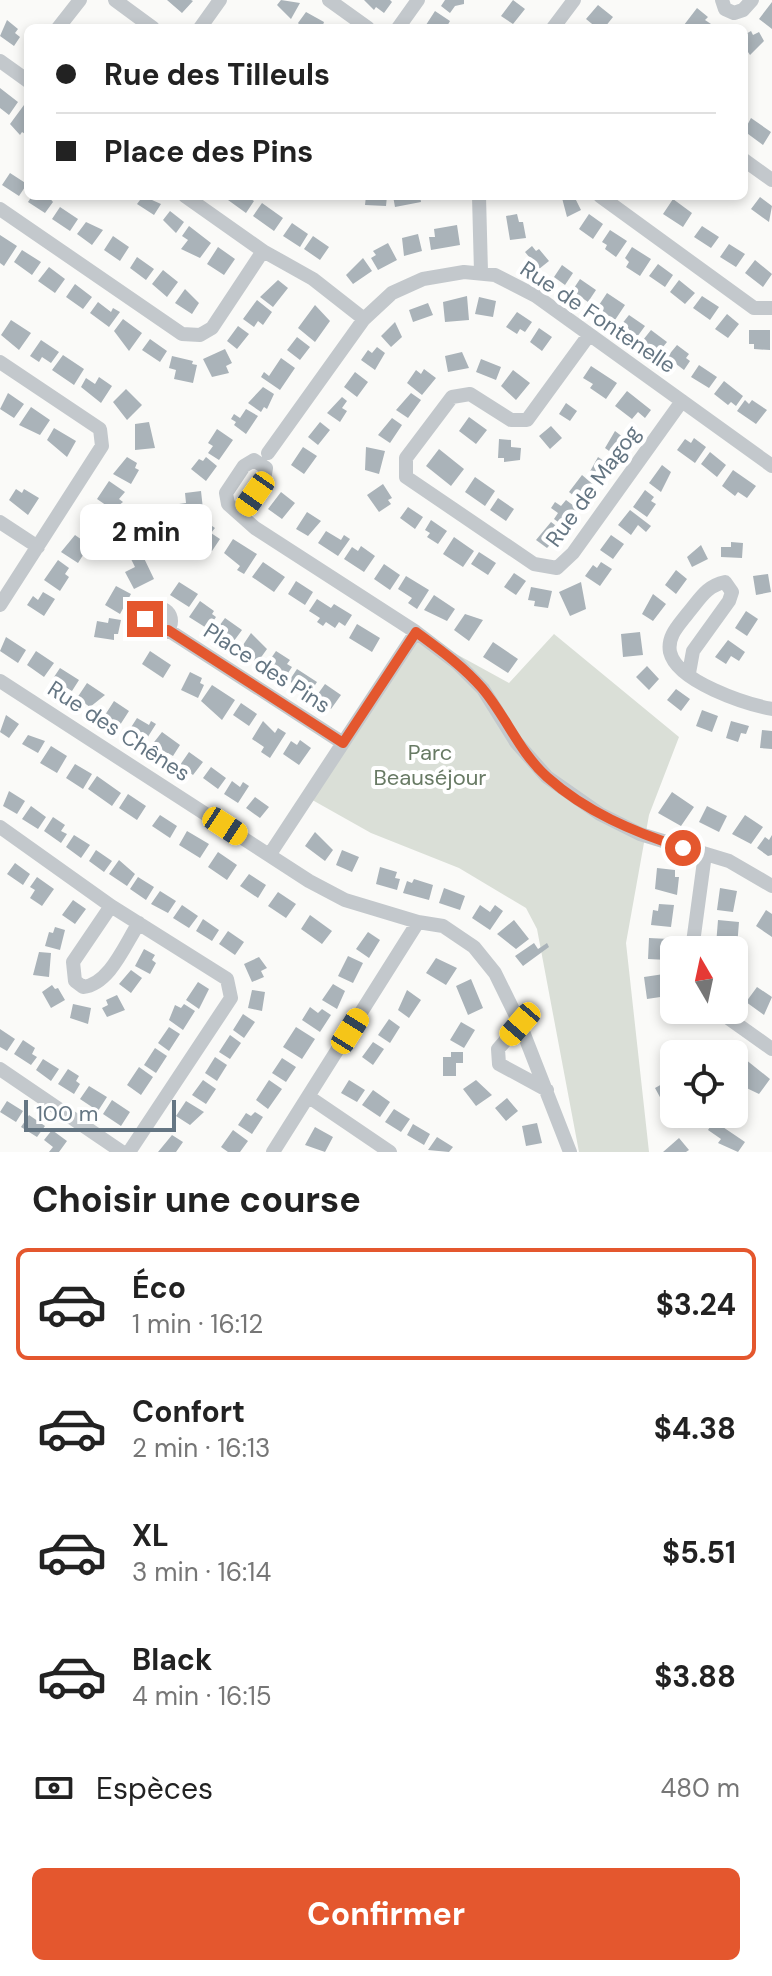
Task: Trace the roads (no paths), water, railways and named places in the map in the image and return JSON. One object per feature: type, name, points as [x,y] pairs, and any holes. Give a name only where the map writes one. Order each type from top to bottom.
[{"type":"street","points":[[61,24],[80,0]]},
{"type":"street","points":[[115,0],[148,24]]},
{"type":"street","points":[[203,24],[220,0]]},
{"type":"street","points":[[329,0],[362,24]]},
{"type":"street","points":[[401,24],[418,0]]},
{"type":"street","points":[[559,24],[574,0]]},
{"type":"street","points":[[722,0],[728,11],[737,13],[752,0]]},
{"type":"street","points":[[0,61],[24,74]]},
{"type":"street","points":[[748,163],[772,180]]},
{"type":"street","points":[[191,200],[263,251],[313,279],[364,319]]},
{"type":"street","points":[[480,200],[481,272]]},
{"type":"street","points":[[606,200],[754,308],[772,308]]},
{"type":"street","points":[[0,209],[182,334],[192,337],[212,328],[263,251]]},
{"type":"street","name":"Rue de Fontenelle","points":[[268,453],[377,303],[410,283],[449,273],[481,272],[519,285],[772,466]]},
{"type":"street","name":"Rue de Magog","points":[[589,335],[527,420],[511,420],[470,394],[452,397],[406,458],[403,468],[410,482],[534,564],[546,569],[557,568],[573,553],[682,401]]},
{"type":"street","points":[[0,362],[100,429],[102,446],[0,605]]},
{"type":"street","points":[[236,510],[255,528],[416,632],[458,664],[483,689],[516,742],[547,777],[600,814],[640,834],[749,870],[772,886]]},
{"type":"street","points":[[0,522],[38,547]]},
{"type":"street","points":[[689,673],[693,651],[729,601],[732,592],[725,582],[710,585],[671,635],[670,653],[679,667],[719,693],[772,709]]},
{"type":"street","name":"Place des Pins","points":[[168,630],[343,743]]},
{"type":"street","points":[[270,854],[416,632]]},
{"type":"street","name":"Rue des Chênes","points":[[0,681],[345,900],[418,922],[443,926],[474,947],[495,973],[520,1024],[570,1152]]},
{"type":"street","points":[[0,827],[111,906],[220,971],[227,979],[231,998],[129,1152]]},
{"type":"street","points":[[694,936],[705,854]]},
{"type":"street","points":[[111,906],[73,962],[75,981],[83,987],[95,986],[104,977],[139,923]]},
{"type":"street","points":[[273,1152],[418,922]]},
{"type":"street","points":[[520,1024],[498,1049],[499,1064],[547,1090]]},
{"type":"street","points":[[737,1024],[772,1049]]},
{"type":"street","points":[[0,1069],[122,1152]]},
{"type":"street","points":[[309,1097],[390,1152]]},
{"type":"park label","name":"Parc Beauséjour","points":[[430,764]]}]
